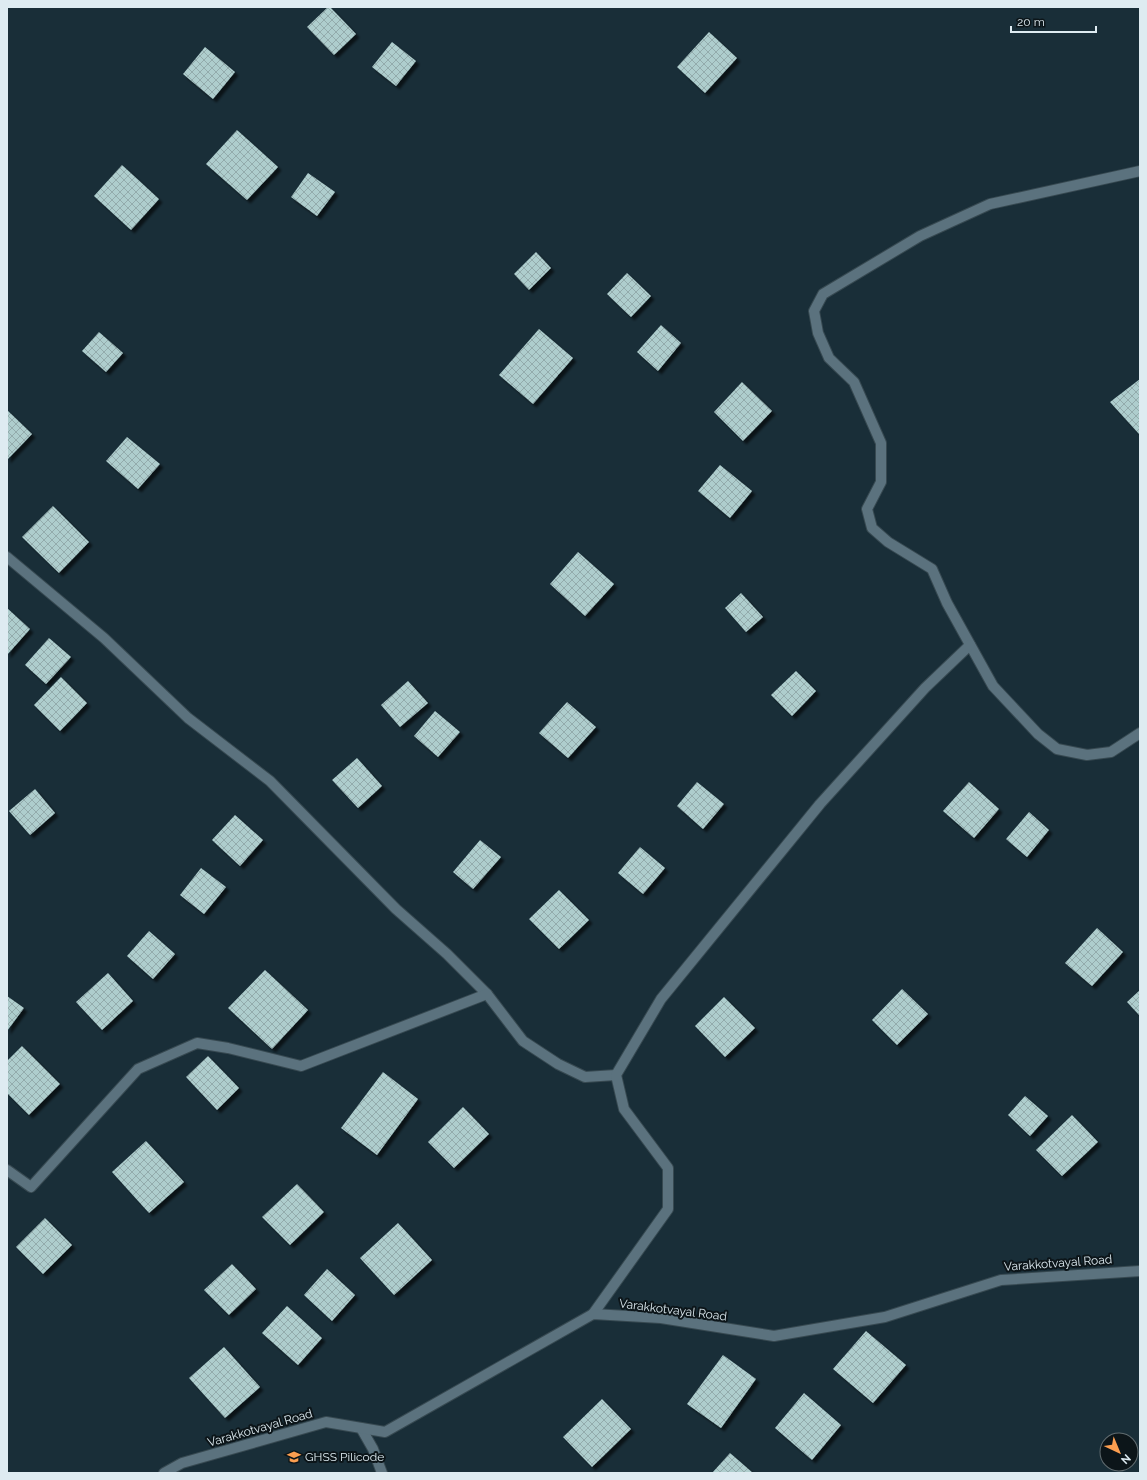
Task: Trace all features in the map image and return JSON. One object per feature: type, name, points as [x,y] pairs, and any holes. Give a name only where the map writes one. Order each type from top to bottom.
[{"type":"street","points":[[1140,172],[990,204],[920,236],[823,294],[814,311],[818,332],[829,358],[854,382],[881,443],[881,482],[867,509],[872,528],[888,542],[932,570],[947,603],[993,686],[1038,734],[1057,749],[1087,755],[1111,752],[1140,733]]},
{"type":"street","points":[[7,557],[104,638],[188,718],[270,781],[396,909],[447,954],[487,994],[523,1040],[558,1064],[585,1077],[616,1075]]},
{"type":"street","points":[[593,1314],[668,1209],[668,1168],[624,1109],[616,1075],[661,999],[815,810],[925,688],[970,645]]},
{"type":"street","points":[[7,1170],[30,1187],[138,1069],[197,1043],[228,1048],[301,1066],[487,994]]},
{"type":"street","name":"Varakkotvayal Road","points":[[164,1473],[182,1463],[326,1422],[385,1432],[593,1314],[661,1318],[774,1336],[885,1317],[1001,1280],[1140,1271]]},
{"type":"street","points":[[361,1428],[373,1449],[382,1473]]},
{"type":"building","points":[[328,7],[330,7],[356,34],[334,55],[307,27]]},
{"type":"building","points":[[709,32],[737,58],[705,93],[677,67]]},
{"type":"building","points":[[392,42],[416,61],[396,86],[372,67]]},
{"type":"building","points":[[205,47],[235,72],[213,99],[183,74]]},
{"type":"building","points":[[237,130],[278,167],[247,200],[206,164]]},
{"type":"building","points":[[122,165],[159,199],[131,230],[94,196]]},
{"type":"building","points":[[308,173],[335,192],[317,216],[291,197]]},
{"type":"building","points":[[536,252],[551,268],[529,290],[514,274]]},
{"type":"building","points":[[627,273],[651,296],[631,317],[607,294]]},
{"type":"building","points":[[661,325],[681,343],[658,371],[637,352]]},
{"type":"building","points":[[539,329],[573,358],[533,404],[499,375]]},
{"type":"building","points":[[99,332],[123,353],[106,372],[82,351]]},
{"type":"building","points":[[1140,379],[1140,435],[1110,402]]},
{"type":"building","points":[[742,382],[772,411],[743,441],[714,412]]},
{"type":"building","points":[[7,410],[32,434],[7,460]]},
{"type":"building","points":[[127,437],[160,464],[138,489],[106,461]]},
{"type":"building","points":[[720,465],[752,491],[730,518],[698,491]]},
{"type":"building","points":[[53,506],[89,542],[59,573],[22,537]]},
{"type":"building","points":[[578,552],[614,584],[585,616],[550,584]]},
{"type":"building","points":[[741,593],[763,617],[746,632],[725,608]]},
{"type":"building","points":[[7,608],[30,629],[7,655]]},
{"type":"building","points":[[49,638],[71,657],[46,684],[25,665]]},
{"type":"building","points":[[796,671],[816,691],[792,716],[771,695]]},
{"type":"building","points":[[61,677],[87,703],[60,731],[34,705]]},
{"type":"building","points":[[408,681],[428,703],[400,727],[381,705]]},
{"type":"building","points":[[567,702],[596,727],[568,758],[539,733]]},
{"type":"building","points":[[435,711],[460,732],[438,757],[414,736]]},
{"type":"building","points":[[357,758],[382,786],[358,808],[332,780]]},
{"type":"building","points":[[697,782],[724,804],[703,829],[677,806]]},
{"type":"building","points":[[969,782],[999,809],[974,838],[943,811]]},
{"type":"building","points":[[35,789],[55,813],[30,835],[9,811]]},
{"type":"building","points":[[1029,812],[1049,830],[1027,857],[1006,839]]},
{"type":"building","points":[[235,815],[263,840],[240,866],[212,840]]},
{"type":"building","points":[[480,840],[501,857],[473,889],[453,872]]},
{"type":"building","points":[[640,847],[665,868],[643,894],[618,873]]},
{"type":"building","points":[[201,868],[226,887],[204,914],[180,895]]},
{"type":"building","points":[[559,890],[589,920],[559,949],[529,919]]},
{"type":"building","points":[[1097,928],[1123,952],[1092,986],[1065,963]]},
{"type":"building","points":[[149,931],[175,954],[153,979],[127,956]]},
{"type":"building","points":[[265,970],[308,1010],[272,1049],[228,1008]]},
{"type":"building","points":[[108,973],[133,1001],[102,1030],[76,1002]]},
{"type":"building","points":[[902,989],[928,1014],[897,1045],[872,1020]]},
{"type":"building","points":[[1140,990],[1140,1016],[1127,1002]]},
{"type":"building","points":[[7,996],[24,1008],[7,1031]]},
{"type":"building","points":[[724,997],[755,1028],[725,1057],[695,1026]]},
{"type":"building","points":[[22,1046],[60,1084],[29,1115],[7,1093],[7,1061]]},
{"type":"building","points":[[208,1056],[239,1088],[217,1110],[186,1077]]},
{"type":"building","points":[[383,1072],[418,1099],[377,1155],[341,1128]]},
{"type":"building","points":[[1025,1096],[1048,1116],[1030,1136],[1008,1115]]},
{"type":"building","points":[[463,1107],[489,1134],[454,1168],[428,1142]]},
{"type":"building","points":[[1072,1115],[1098,1142],[1062,1176],[1036,1150]]},
{"type":"building","points":[[146,1141],[184,1182],[149,1213],[112,1172]]},
{"type":"building","points":[[297,1184],[324,1212],[290,1245],[262,1217]]},
{"type":"building","points":[[45,1218],[72,1245],[43,1274],[16,1247]]},
{"type":"building","points":[[398,1223],[432,1260],[394,1295],[360,1258]]},
{"type":"building","points":[[232,1264],[256,1289],[229,1315],[204,1290]]},
{"type":"building","points":[[327,1269],[355,1295],[332,1321],[304,1295]]},
{"type":"building","points":[[287,1306],[322,1338],[298,1365],[262,1333]]},
{"type":"building","points":[[866,1331],[906,1365],[873,1403],[833,1369]]},
{"type":"building","points":[[224,1347],[260,1387],[225,1418],[189,1378]]},
{"type":"building","points":[[723,1355],[756,1379],[721,1428],[687,1404]]},
{"type":"building","points":[[804,1393],[841,1425],[812,1460],[775,1428]]},
{"type":"building","points":[[602,1399],[631,1429],[592,1467],[563,1437]]},
{"type":"building","points":[[730,1453],[753,1473],[712,1473]]},
{"type":"place","name":"GHSS Pilicode","points":[[294,1457]]}]
